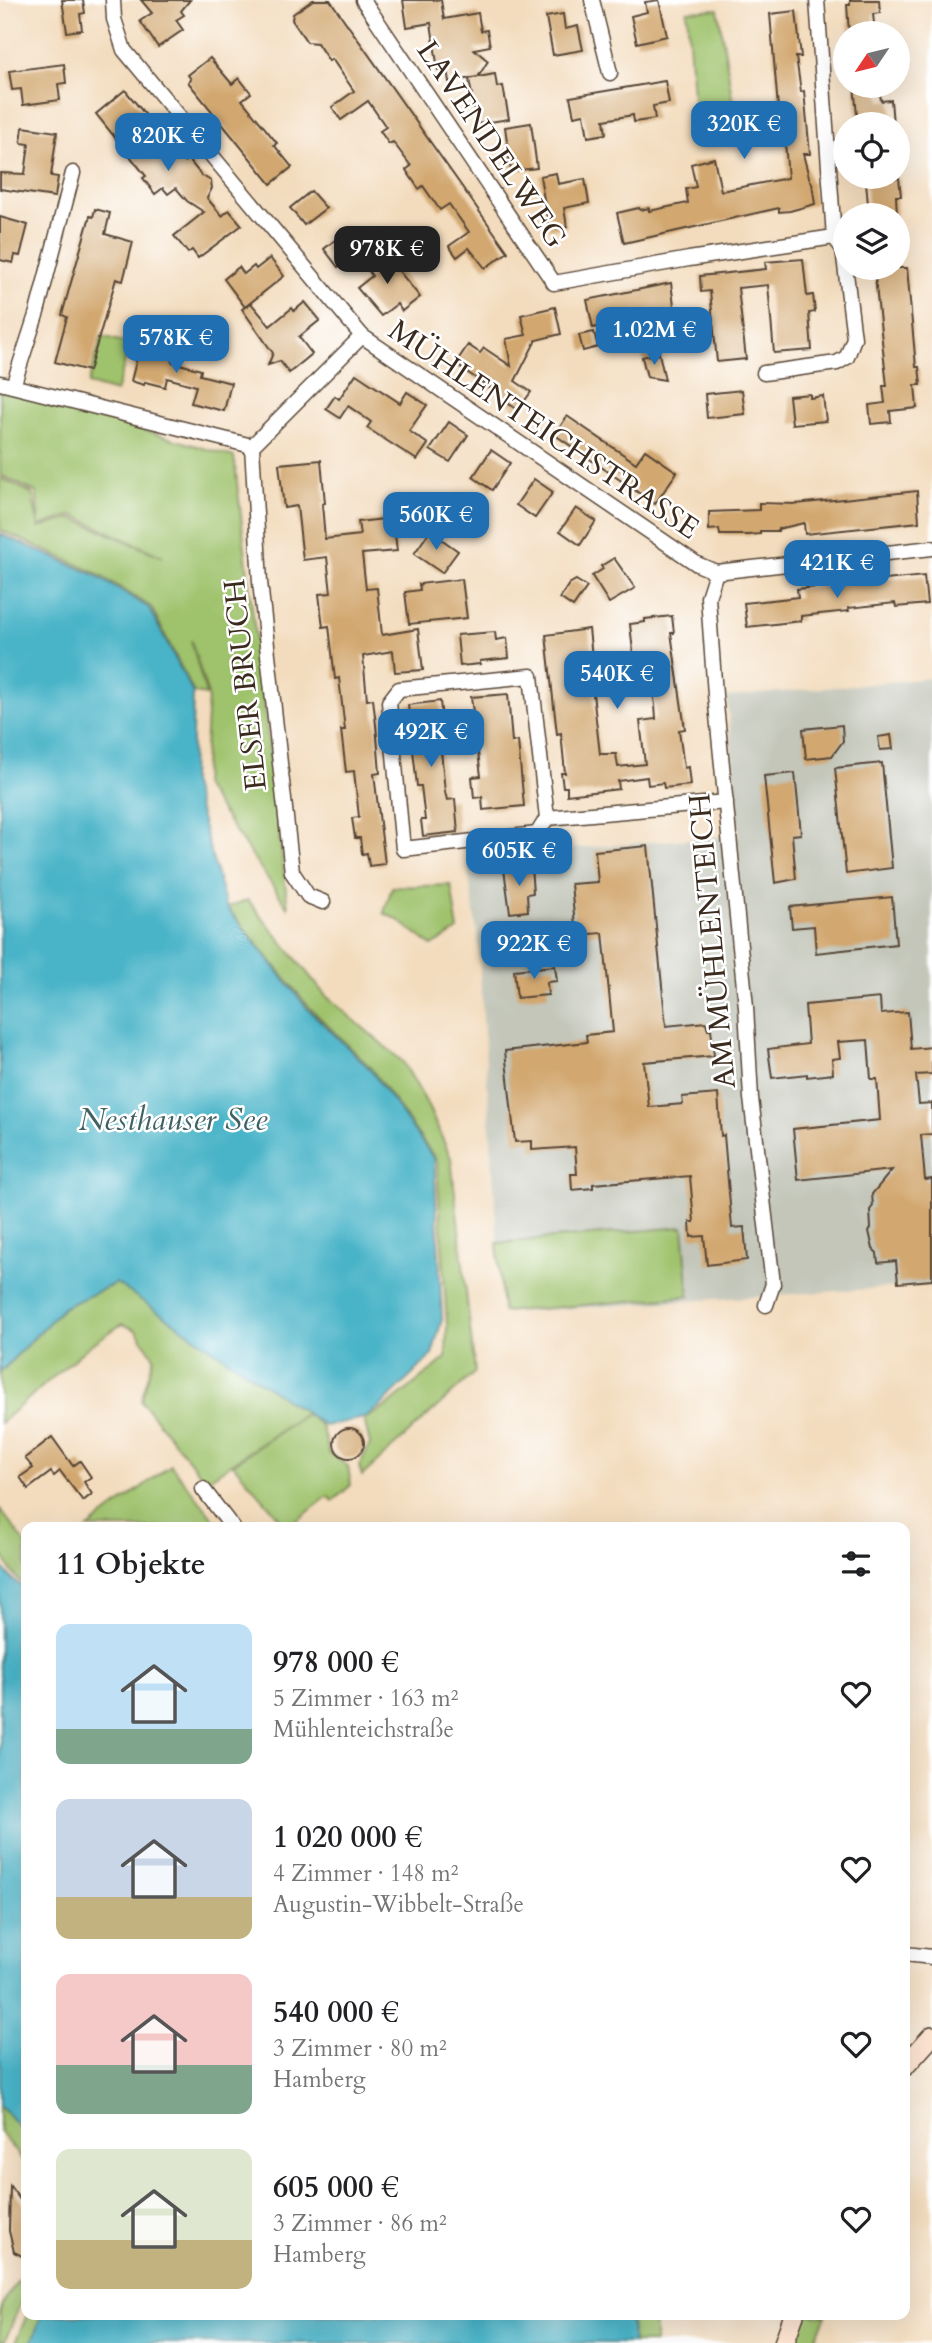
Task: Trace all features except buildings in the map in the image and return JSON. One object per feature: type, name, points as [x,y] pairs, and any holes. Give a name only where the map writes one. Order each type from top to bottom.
[{"type":"street","name":"MÜHLENTEICHSTRASSE","points":[[113,0],[114,19],[124,50],[362,336],[687,557],[716,572],[932,548]]},
{"type":"street","name":"LAVENDELWEG","points":[[363,0],[554,283],[688,258],[833,237]]},
{"type":"street","points":[[592,0],[610,72]]},
{"type":"street","points":[[817,0],[833,223]]},
{"type":"street","points":[[73,173],[37,312],[7,384],[252,446],[362,336]]},
{"type":"street","points":[[764,373],[837,363],[847,357],[854,338],[847,280]]},
{"type":"street","name":"ELSER BRUCH","points":[[252,446],[260,582],[292,872],[308,896],[323,902]]},
{"type":"street","name":"AM MÜHLENTEICH","points":[[716,572],[708,597],[746,1007],[751,1098],[773,1284],[765,1305]]},
{"type":"street","points":[[531,676],[547,818],[537,834],[403,849],[388,702],[399,688],[531,676]]},
{"type":"street","points":[[547,818],[726,802]]},
{"type":"street","points":[[204,1489],[229,1522]]},
{"type":"street","points":[[910,1955],[932,1957]]},
{"type":"street","points":[[910,2060],[932,2036]]},
{"type":"street","points":[[783,2343],[792,2320]]},
{"type":"shaded area","points":[[932,678],[932,1285],[502,1313],[478,939],[466,857],[739,835],[727,697]]},
{"type":"green space","points":[[718,9],[735,116],[695,125],[687,11]]},
{"type":"green space","points":[[102,336],[130,344],[116,392],[88,384]]},
{"type":"green space","points":[[0,388],[234,457],[288,908],[203,785],[208,695],[191,640],[206,695],[194,693],[151,607],[96,573],[0,530],[0,478],[32,493],[39,528],[72,518],[163,557],[73,515],[39,526],[36,492],[0,475]]},
{"type":"green space","points":[[451,885],[458,930],[432,946],[398,920],[384,913],[392,887]]},
{"type":"green space","points":[[248,900],[326,996],[403,1062],[426,1102],[451,1158],[475,1372],[362,1476],[359,1466],[370,1444],[364,1419],[386,1407],[446,1358],[447,1325],[437,1161],[370,1067],[310,1008],[227,907]]},
{"type":"green space","points":[[683,1227],[689,1296],[503,1312],[497,1243]]},
{"type":"green space","points":[[117,1283],[306,1413],[206,1481],[141,1401],[154,1357],[136,1330],[122,1324],[89,1346],[0,1423],[0,1373],[64,1307]]},
{"type":"green space","points":[[306,1414],[321,1425],[329,1453],[348,1466],[351,1485],[333,1501],[328,1496],[296,1522],[283,1522],[233,1464]]},
{"type":"green space","points":[[171,1465],[216,1522],[96,1522]]},
{"type":"green space","points":[[0,1509],[21,1537],[21,1583],[6,1562],[0,1533]]},
{"type":"green space","points":[[0,2105],[21,2129],[21,2159],[0,2133]]},
{"type":"green space","points":[[21,2275],[21,2302],[4,2343],[0,2343],[0,2312]]},
{"type":"green space","points":[[25,2320],[40,2320],[31,2343],[15,2343]]},
{"type":"green space","points":[[630,2320],[651,2320],[655,2330],[655,2343],[633,2343]]},
{"type":"green space","points":[[803,2320],[824,2320],[814,2343],[796,2343]]},
{"type":"water","name":"Nesthauser See","points":[[0,534],[95,575],[149,608],[193,693],[191,782],[226,907],[308,1009],[369,1068],[434,1159],[442,1319],[432,1355],[383,1404],[364,1418],[325,1426],[116,1283],[64,1307],[0,1372]]},
{"type":"water","points":[[0,1565],[21,1586],[21,2129],[0,2105]]},
{"type":"water","points":[[40,2320],[630,2320],[633,2343],[31,2343]]}]
